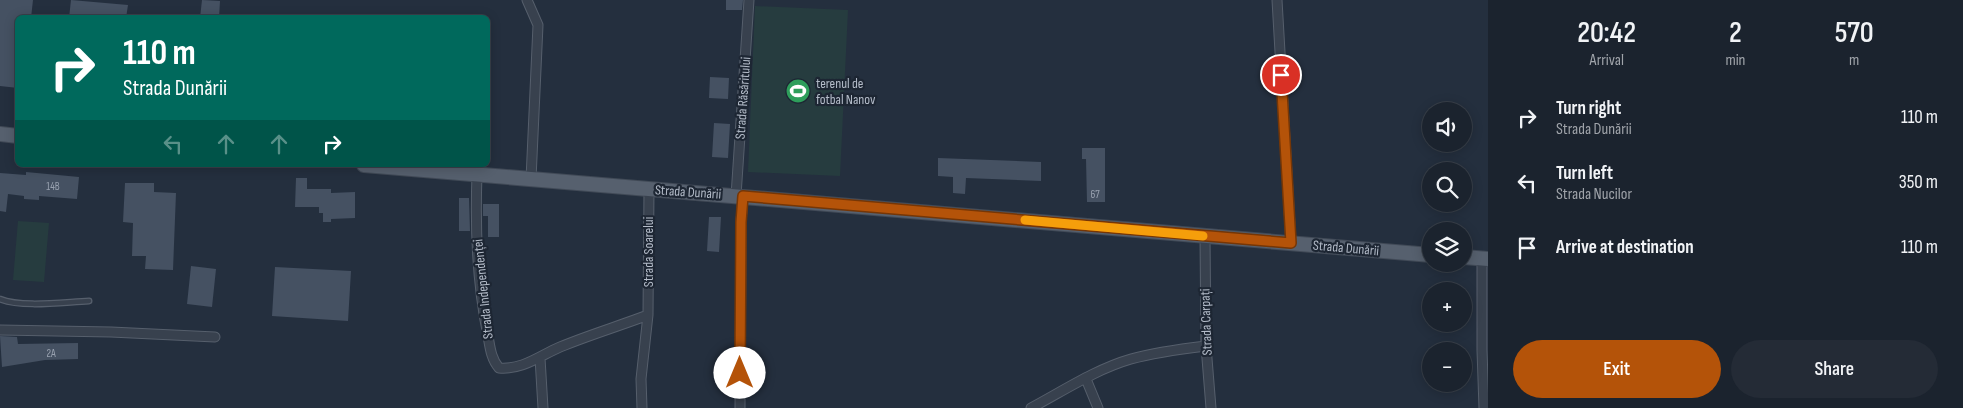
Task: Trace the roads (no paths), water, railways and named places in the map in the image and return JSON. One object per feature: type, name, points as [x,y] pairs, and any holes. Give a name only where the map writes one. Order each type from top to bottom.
[{"type":"main road","points":[[0,134],[15,136]]},
{"type":"main road","name":"Strada Dunării","points":[[387,167],[1422,254]]},
{"type":"main road","points":[[1472,258],[1485,259]]},
{"type":"street","points":[[527,0],[538,25],[531,179]]},
{"type":"street","name":"Strada Răsăritului","points":[[740,408],[740,196],[749,0]]},
{"type":"street","points":[[1277,0],[1291,243]]},
{"type":"street","name":"Strada Independenței","points":[[477,175],[478,248],[483,312],[495,363],[498,368],[514,368],[540,358]]},
{"type":"street","name":"Strada Soarelui","points":[[642,408],[641,379],[648,315],[649,189]]},
{"type":"street","name":"Strada Carpați","points":[[1205,236],[1206,346],[1211,408]]},
{"type":"street","points":[[1484,408],[1482,350],[1485,259]]},
{"type":"street","points":[[542,408],[540,358],[558,348],[648,315]]},
{"type":"street","points":[[0,330],[111,332],[215,337]]},
{"type":"street","points":[[1032,408],[1086,378],[1129,359],[1163,351],[1206,346]]},
{"type":"street","points":[[1086,378],[1098,408]]},
{"type":"lane","points":[[0,299],[9,303],[89,301]]},
{"type":"place","name":"terenul de fotbal Nanov","points":[[798,91]]}]
